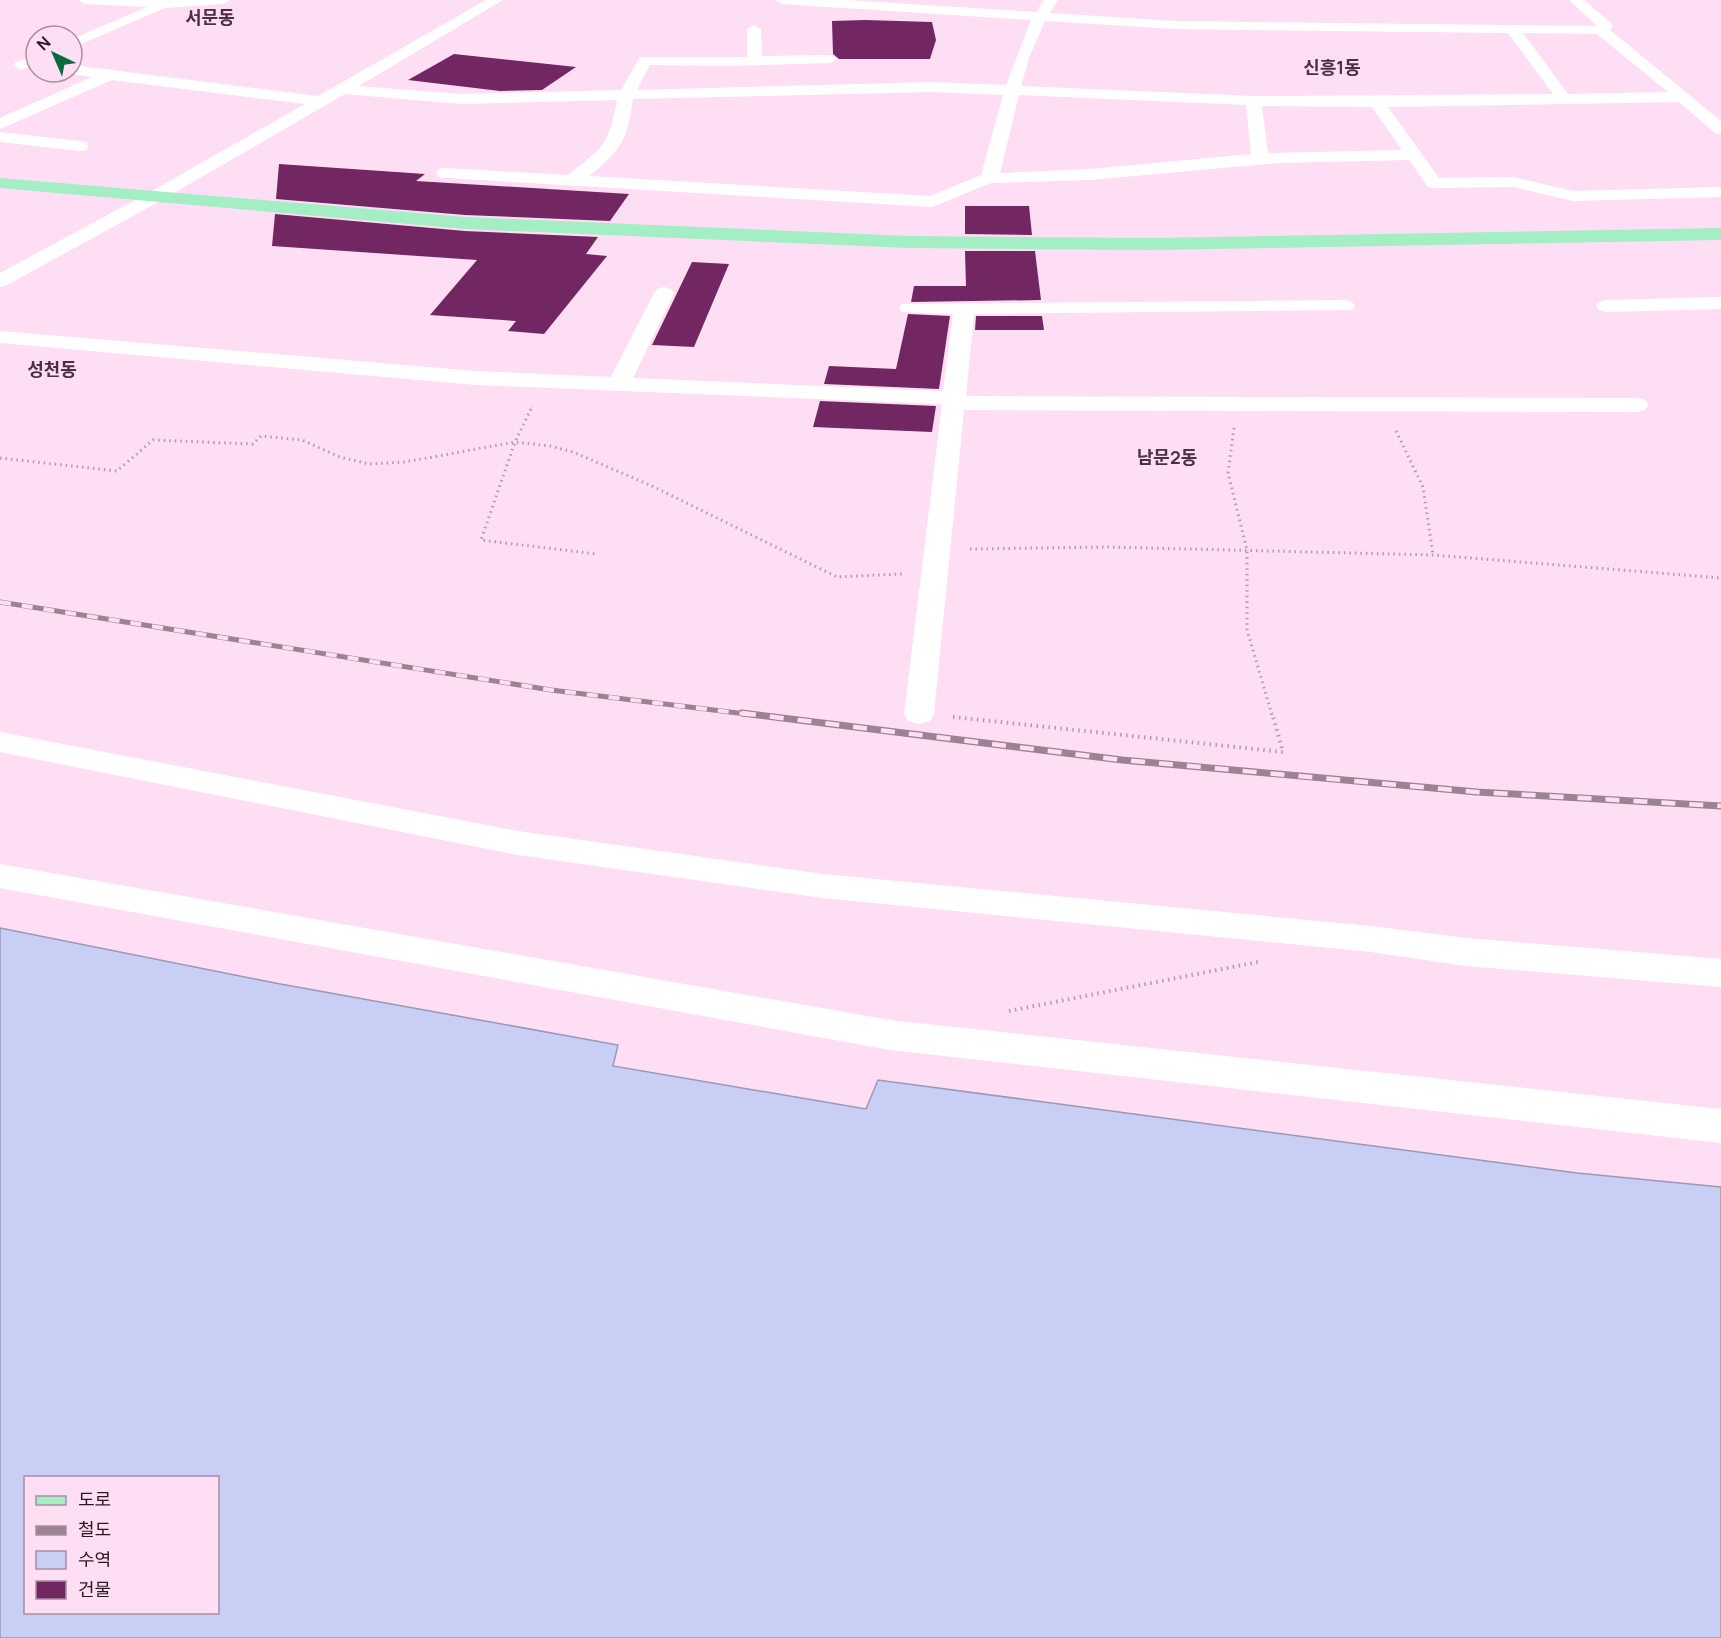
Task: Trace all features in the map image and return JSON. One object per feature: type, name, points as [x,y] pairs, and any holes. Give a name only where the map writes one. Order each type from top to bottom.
[{"type":"main road","points":[[0,183],[465,223],[969,244],[1254,243],[1721,234]]},
{"type":"street","points":[[85,0],[166,4],[223,0]]},
{"type":"street","points":[[0,281],[156,196],[496,0]]},
{"type":"street","points":[[782,0],[1217,26],[1513,30],[1601,30],[1606,26],[1576,0]]},
{"type":"street","points":[[988,178],[993,168],[1013,90],[1039,16],[1051,0]]},
{"type":"street","points":[[84,39],[166,4]]},
{"type":"street","points":[[1207,9],[1217,26]]},
{"type":"street","points":[[754,29],[757,61],[764,92]]},
{"type":"street","points":[[1513,30],[1564,99]]},
{"type":"street","points":[[1601,30],[1721,129]]},
{"type":"street","points":[[572,181],[608,152],[621,126],[626,96],[645,60],[830,59]]},
{"type":"street","points":[[84,72],[322,100]]},
{"type":"street","points":[[0,124],[112,75]]},
{"type":"street","points":[[344,89],[461,99],[933,87],[1253,101],[1377,102],[1711,97]]},
{"type":"street","points":[[1253,101],[1260,159]]},
{"type":"street","points":[[1377,102],[1434,183],[1513,182],[1573,196],[1721,192]]},
{"type":"street","points":[[0,137],[80,146]]},
{"type":"street","points":[[445,173],[932,202],[988,178],[1100,175],[1260,159],[1414,155]]},
{"type":"street","points":[[619,384],[663,293]]},
{"type":"street","points":[[1606,306],[1721,303]]},
{"type":"street","points":[[909,308],[1345,306]]},
{"type":"street","points":[[919,714],[938,561],[964,308]]},
{"type":"street","points":[[0,337],[331,367],[543,381],[953,401],[1383,406],[1637,405]]},
{"type":"street","points":[[0,742],[519,843],[823,886],[1371,939],[1466,952],[1721,973]]},
{"type":"street","points":[[0,876],[890,1035],[1721,1126]]},
{"type":"path","points":[[543,381],[515,442],[481,540],[596,554]]},
{"type":"path","points":[[919,714],[1283,752],[1247,630],[1247,550],[1228,473],[1235,423],[1234,405]]},
{"type":"path","points":[[1383,406],[1423,488],[1433,555]]},
{"type":"path","points":[[0,458],[117,471],[153,440],[253,444],[261,436],[302,440],[351,461],[386,464],[515,442],[550,446],[573,452],[680,499],[837,576],[938,561],[1107,547],[1433,555],[1721,578]]},
{"type":"path","points":[[1008,1012],[1266,960]]},
{"type":"water","points":[[0,928],[275,983],[618,1045],[613,1066],[866,1109],[878,1080],[1577,1173],[1721,1187],[1721,1638],[0,1638]]},
{"type":"building","points":[[832,21],[932,22],[936,40],[930,59],[839,59],[833,54]]},
{"type":"building","points":[[454,54],[576,67],[542,90],[500,91],[408,80]]},
{"type":"building","points":[[279,164],[425,174],[416,181],[629,194],[610,221],[465,215],[276,199]]},
{"type":"building","points":[[965,206],[1029,206],[1032,235],[965,234]]},
{"type":"building","points":[[275,214],[465,231],[598,237],[586,254],[607,256],[544,334],[508,331],[516,321],[430,315],[477,260],[272,246]]},
{"type":"building","points":[[965,251],[1035,251],[1041,300],[911,302],[914,286],[966,286]]},
{"type":"building","points":[[692,262],[729,264],[694,347],[652,345]]},
{"type":"building","points":[[908,314],[950,316],[939,389],[824,384],[829,366],[896,369]]},
{"type":"building","points":[[976,316],[1042,316],[1044,330],[975,330]]},
{"type":"building","points":[[820,401],[936,406],[932,432],[813,427]]},
{"type":"railway","points":[[0,602],[551,690],[754,715]]},
{"type":"railway","points":[[742,713],[1122,760],[1477,792],[1721,806]]},
{"type":"district","name":"서문동","points":[[210,18]]},
{"type":"district","name":"신흥1동","points":[[1332,68]]},
{"type":"district","name":"성천동","points":[[52,370]]},
{"type":"district","name":"남문2동","points":[[1167,458]]}]
